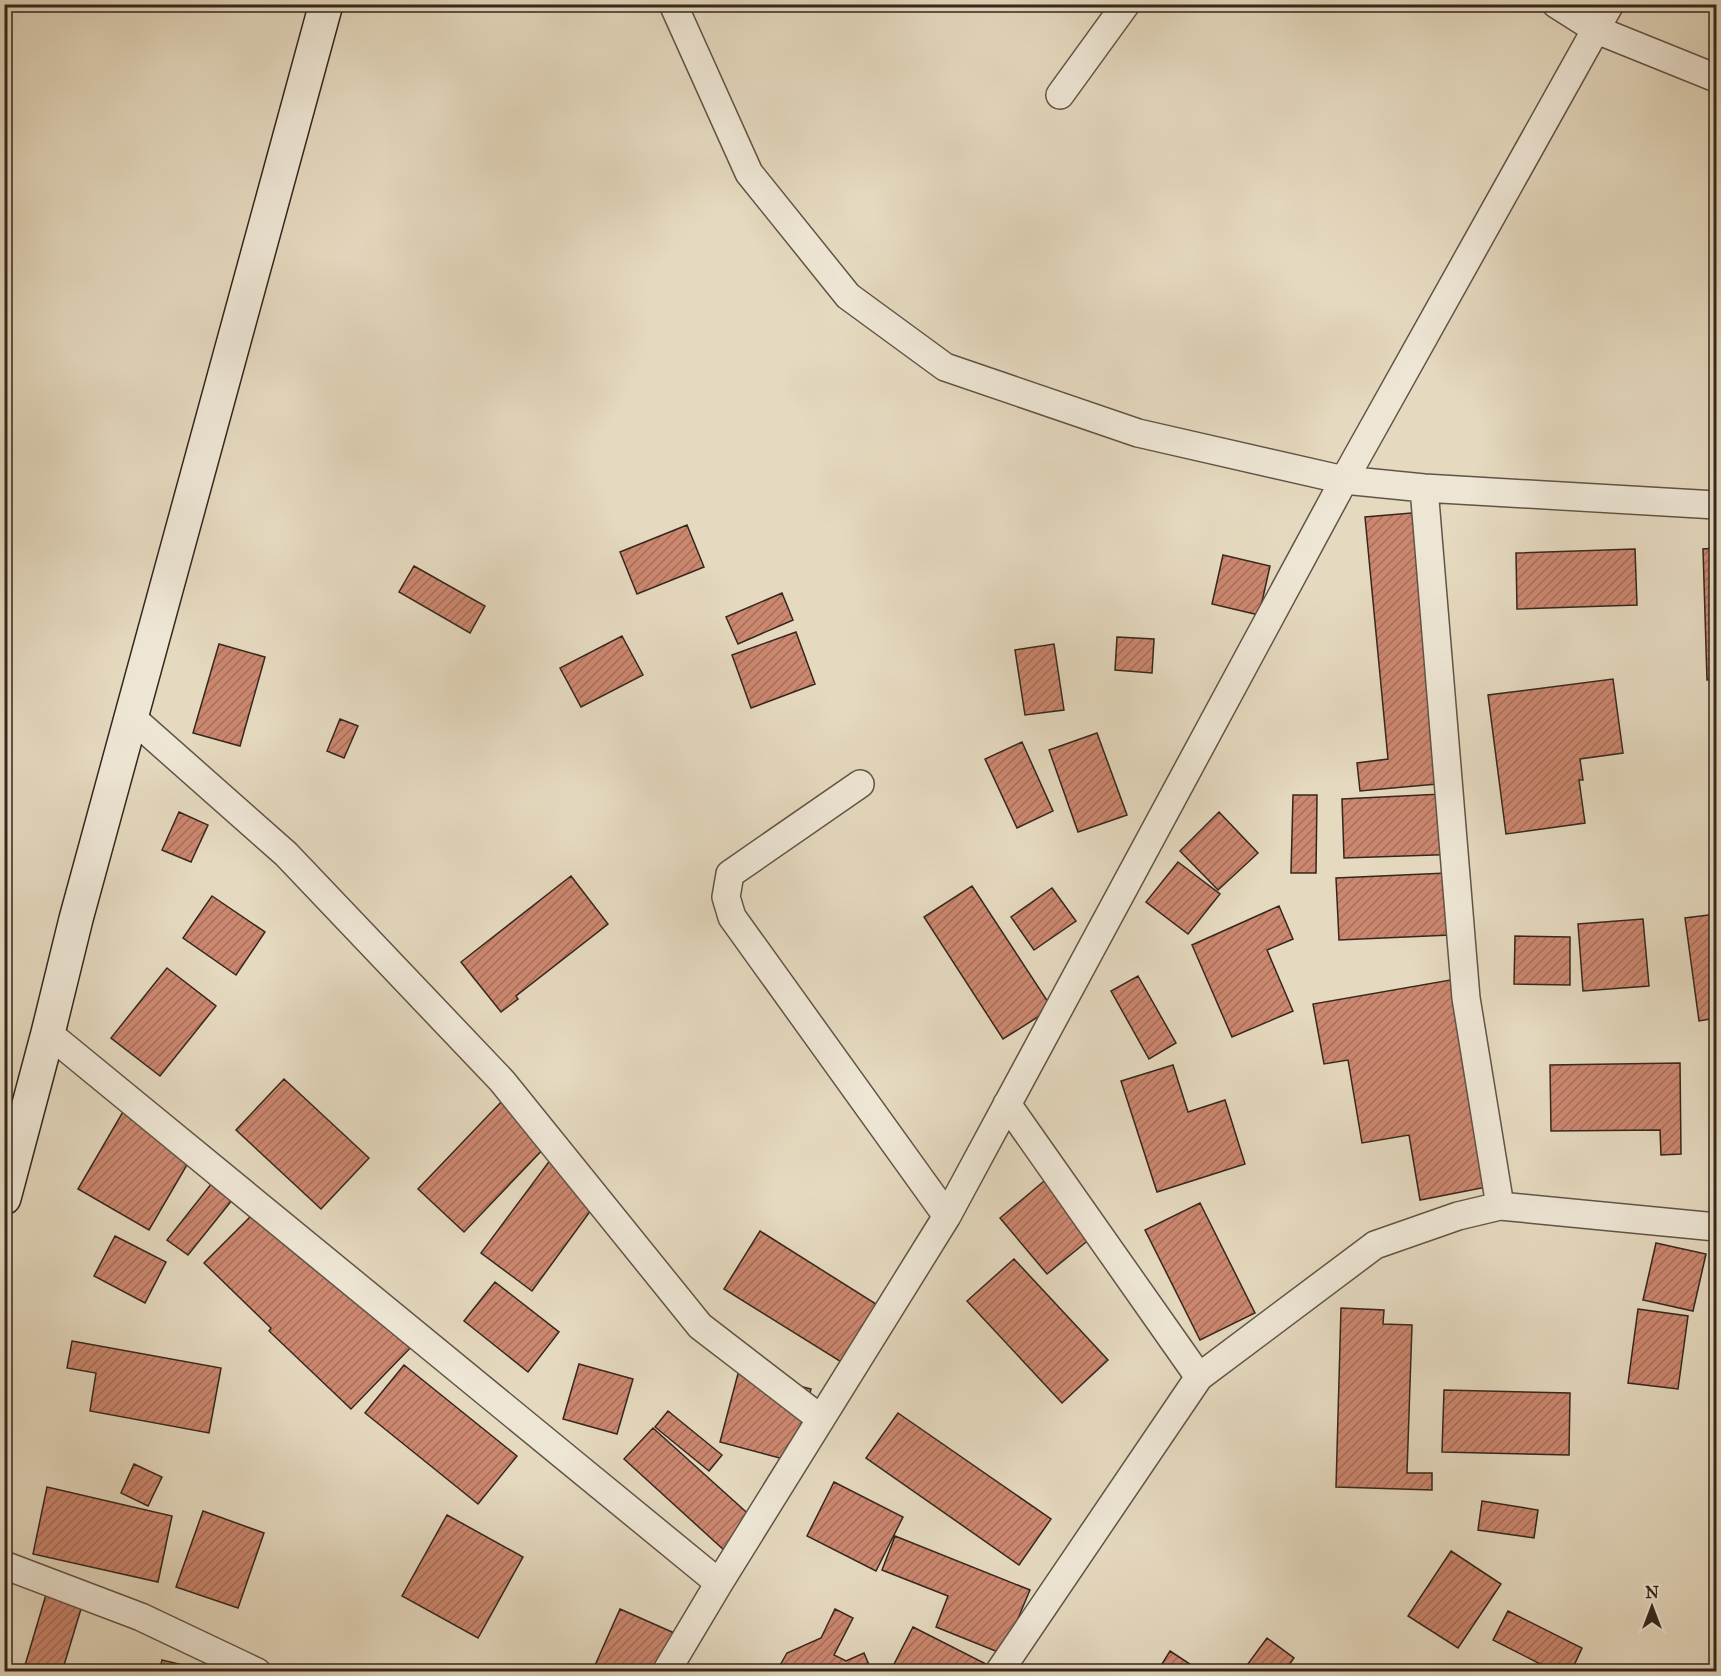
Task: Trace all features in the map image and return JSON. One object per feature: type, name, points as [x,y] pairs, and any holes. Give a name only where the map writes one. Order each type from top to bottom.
[{"type":"main road","points":[[6,1189],[130,716],[326,4]]},
{"type":"street","points":[[673,4],[748,173],[848,296],[945,367],[1138,434],[1344,480],[1424,488],[1716,505]]},
{"type":"street","points":[[1060,95],[1126,4]]},
{"type":"street","points":[[1556,4],[1596,30],[1716,78]]},
{"type":"street","points":[[666,1671],[947,1216],[1344,480],[1610,4]]},
{"type":"street","points":[[1424,488],[1466,998],[1500,1206]]},
{"type":"street","points":[[130,716],[286,854],[502,1081],[700,1326],[821,1419]]},
{"type":"street","points":[[861,784],[730,874],[726,897],[732,917],[947,1216]]},
{"type":"street","points":[[48,1033],[719,1583]]},
{"type":"street","points":[[1007,1104],[1199,1377]]},
{"type":"street","points":[[1005,1669],[1199,1377],[1375,1245],[1458,1216],[1500,1206],[1716,1227]]},
{"type":"street","points":[[4,1565],[141,1617],[257,1671]]},
{"type":"building","points":[[1423,512],[1448,783],[1360,791],[1357,763],[1388,759],[1365,517]]},
{"type":"building","points":[[1423,512],[1448,783],[1360,791],[1357,763],[1388,759],[1365,517]]},
{"type":"building","points":[[687,525],[704,567],[637,594],[620,552]]},
{"type":"building","points":[[687,525],[704,567],[637,594],[620,552]]},
{"type":"building","points":[[1716,548],[1716,679],[1707,680],[1703,549]]},
{"type":"building","points":[[1716,548],[1716,679],[1707,680],[1703,549]]},
{"type":"building","points":[[1635,549],[1637,605],[1517,609],[1516,553]]},
{"type":"building","points":[[1635,549],[1637,605],[1517,609],[1516,553]]},
{"type":"building","points":[[1223,555],[1270,566],[1259,615],[1212,604]]},
{"type":"building","points":[[1223,555],[1270,566],[1259,615],[1212,604]]},
{"type":"building","points":[[414,566],[485,606],[470,633],[399,592]]},
{"type":"building","points":[[414,566],[485,606],[470,633],[399,592]]},
{"type":"building","points":[[782,593],[793,620],[738,644],[726,617]]},
{"type":"building","points":[[782,593],[793,620],[738,644],[726,617]]},
{"type":"building","points":[[796,632],[815,684],[751,708],[732,655]]},
{"type":"building","points":[[796,632],[815,684],[751,708],[732,655]]},
{"type":"building","points":[[622,636],[643,675],[581,707],[560,668]]},
{"type":"building","points":[[622,636],[643,675],[581,707],[560,668]]},
{"type":"building","points":[[1117,637],[1154,639],[1152,673],[1115,670]]},
{"type":"building","points":[[1117,637],[1154,639],[1152,673],[1115,670]]},
{"type":"building","points":[[219,644],[265,657],[240,746],[193,733]]},
{"type":"building","points":[[219,644],[265,657],[240,746],[193,733]]},
{"type":"building","points":[[1054,644],[1064,710],[1025,715],[1015,650]]},
{"type":"building","points":[[1054,644],[1064,710],[1025,715],[1015,650]]},
{"type":"building","points":[[1613,679],[1623,753],[1580,759],[1583,780],[1579,780],[1585,823],[1506,834],[1488,695]]},
{"type":"building","points":[[1613,679],[1623,753],[1580,759],[1583,780],[1579,780],[1585,823],[1506,834],[1488,695]]},
{"type":"building","points":[[340,719],[358,726],[344,758],[327,751]]},
{"type":"building","points":[[340,719],[358,726],[344,758],[327,751]]},
{"type":"building","points":[[1097,733],[1127,815],[1078,832],[1049,750]]},
{"type":"building","points":[[1097,733],[1127,815],[1078,832],[1049,750]]},
{"type":"building","points":[[1022,742],[1053,811],[1017,828],[985,759]]},
{"type":"building","points":[[1022,742],[1053,811],[1017,828],[985,759]]},
{"type":"building","points":[[1462,793],[1464,854],[1344,858],[1342,799]]},
{"type":"building","points":[[1462,793],[1464,854],[1344,858],[1342,799]]},
{"type":"building","points":[[1293,795],[1317,795],[1316,873],[1291,873]]},
{"type":"building","points":[[1293,795],[1317,795],[1316,873],[1291,873]]},
{"type":"building","points":[[179,812],[208,825],[191,862],[162,850]]},
{"type":"building","points":[[179,812],[208,825],[191,862],[162,850]]},
{"type":"building","points":[[1219,812],[1258,853],[1218,890],[1180,851]]},
{"type":"building","points":[[1219,812],[1258,853],[1218,890],[1180,851]]},
{"type":"building","points":[[1178,862],[1220,894],[1188,934],[1146,902]]},
{"type":"building","points":[[1178,862],[1220,894],[1188,934],[1146,902]]},
{"type":"building","points":[[1469,872],[1473,934],[1339,940],[1336,878]]},
{"type":"building","points":[[1469,872],[1473,934],[1339,940],[1336,878]]},
{"type":"building","points":[[571,876],[608,924],[516,996],[518,999],[501,1012],[461,962]]},
{"type":"building","points":[[571,876],[608,924],[516,996],[518,999],[501,1012],[461,962]]},
{"type":"building","points":[[972,886],[1052,1008],[1003,1039],[924,917]]},
{"type":"building","points":[[972,886],[1052,1008],[1003,1039],[924,917]]},
{"type":"building","points":[[1052,888],[1076,921],[1034,950],[1011,917]]},
{"type":"building","points":[[1052,888],[1076,921],[1034,950],[1011,917]]},
{"type":"building","points":[[212,896],[265,932],[236,975],[183,938]]},
{"type":"building","points":[[212,896],[265,932],[236,975],[183,938]]},
{"type":"building","points":[[1279,906],[1293,939],[1267,950],[1293,1011],[1232,1037],[1192,945]]},
{"type":"building","points":[[1279,906],[1293,939],[1267,950],[1293,1011],[1232,1037],[1192,945]]},
{"type":"building","points":[[1716,914],[1716,1018],[1699,1021],[1685,918]]},
{"type":"building","points":[[1716,914],[1716,1018],[1699,1021],[1685,918]]},
{"type":"building","points":[[1643,919],[1649,986],[1583,991],[1578,924]]},
{"type":"building","points":[[1643,919],[1649,986],[1583,991],[1578,924]]},
{"type":"building","points":[[1515,936],[1570,937],[1570,985],[1514,984]]},
{"type":"building","points":[[1515,936],[1570,937],[1570,985],[1514,984]]},
{"type":"building","points":[[167,968],[216,1006],[160,1076],[111,1038]]},
{"type":"building","points":[[167,968],[216,1006],[160,1076],[111,1038]]},
{"type":"building","points":[[1138,976],[1176,1043],[1149,1059],[1111,991]]},
{"type":"building","points":[[1138,976],[1176,1043],[1149,1059],[1111,991]]},
{"type":"building","points":[[1456,979],[1492,1186],[1420,1200],[1409,1135],[1362,1143],[1348,1060],[1324,1064],[1313,1004]]},
{"type":"building","points":[[1456,979],[1492,1186],[1420,1200],[1409,1135],[1362,1143],[1348,1060],[1324,1064],[1313,1004]]},
{"type":"building","points":[[1680,1063],[1681,1154],[1661,1155],[1660,1130],[1551,1131],[1550,1065]]},
{"type":"building","points":[[1680,1063],[1681,1154],[1661,1155],[1660,1130],[1551,1131],[1550,1065]]},
{"type":"building","points":[[1173,1065],[1188,1112],[1225,1100],[1245,1164],[1157,1192],[1121,1081]]},
{"type":"building","points":[[1173,1065],[1188,1112],[1225,1100],[1245,1164],[1157,1192],[1121,1081]]},
{"type":"building","points":[[284,1079],[369,1158],[321,1209],[236,1130]]},
{"type":"building","points":[[284,1079],[369,1158],[321,1209],[236,1130]]},
{"type":"building","points":[[504,1099],[550,1142],[464,1232],[418,1189]]},
{"type":"building","points":[[504,1099],[550,1142],[464,1232],[418,1189]]},
{"type":"building","points":[[124,1110],[195,1151],[149,1230],[78,1189]]},
{"type":"building","points":[[124,1110],[195,1151],[149,1230],[78,1189]]},
{"type":"building","points":[[554,1155],[605,1191],[532,1291],[481,1253]]},
{"type":"building","points":[[554,1155],[605,1191],[532,1291],[481,1253]]},
{"type":"building","points":[[1049,1177],[1096,1234],[1047,1274],[1000,1218]]},
{"type":"building","points":[[1049,1177],[1096,1234],[1047,1274],[1000,1218]]},
{"type":"building","points":[[212,1183],[232,1200],[188,1255],[167,1240]]},
{"type":"building","points":[[212,1183],[232,1200],[188,1255],[167,1240]]},
{"type":"building","points":[[1200,1203],[1255,1313],[1200,1340],[1145,1230]]},
{"type":"building","points":[[1200,1203],[1255,1313],[1200,1340],[1145,1230]]},
{"type":"building","points":[[257,1210],[413,1345],[351,1409],[269,1331],[271,1328],[204,1263]]},
{"type":"building","points":[[257,1210],[413,1345],[351,1409],[269,1331],[271,1328],[204,1263]]},
{"type":"building","points":[[760,1231],[895,1316],[859,1373],[724,1289]]},
{"type":"building","points":[[760,1231],[895,1316],[859,1373],[724,1289]]},
{"type":"building","points":[[115,1236],[166,1262],[145,1303],[94,1276]]},
{"type":"building","points":[[115,1236],[166,1262],[145,1303],[94,1276]]},
{"type":"building","points":[[1656,1243],[1706,1254],[1693,1311],[1643,1300]]},
{"type":"building","points":[[1656,1243],[1706,1254],[1693,1311],[1643,1300]]},
{"type":"building","points":[[1014,1259],[1108,1360],[1062,1403],[967,1301]]},
{"type":"building","points":[[1014,1259],[1108,1360],[1062,1403],[967,1301]]},
{"type":"building","points":[[495,1282],[559,1332],[528,1372],[464,1321]]},
{"type":"building","points":[[495,1282],[559,1332],[528,1372],[464,1321]]},
{"type":"building","points":[[1341,1308],[1384,1310],[1383,1324],[1412,1325],[1407,1473],[1432,1473],[1432,1490],[1336,1487]]},
{"type":"building","points":[[1341,1308],[1384,1310],[1383,1324],[1412,1325],[1407,1473],[1432,1473],[1432,1490],[1336,1487]]},
{"type":"building","points":[[1638,1309],[1688,1316],[1678,1389],[1628,1383]]},
{"type":"building","points":[[1638,1309],[1688,1316],[1678,1389],[1628,1383]]},
{"type":"building","points":[[72,1341],[221,1368],[209,1433],[90,1411],[96,1373],[67,1368]]},
{"type":"building","points":[[72,1341],[221,1368],[209,1433],[90,1411],[96,1373],[67,1368]]},
{"type":"building","points":[[579,1364],[633,1379],[617,1434],[563,1419]]},
{"type":"building","points":[[579,1364],[633,1379],[617,1434],[563,1419]]},
{"type":"building","points":[[404,1365],[517,1456],[478,1504],[365,1413]]},
{"type":"building","points":[[404,1365],[517,1456],[478,1504],[365,1413]]},
{"type":"building","points":[[739,1370],[811,1389],[791,1461],[720,1442]]},
{"type":"building","points":[[739,1370],[811,1389],[791,1461],[720,1442]]},
{"type":"building","points":[[1444,1390],[1570,1393],[1569,1455],[1442,1452]]},
{"type":"building","points":[[1444,1390],[1570,1393],[1569,1455],[1442,1452]]},
{"type":"building","points":[[668,1411],[722,1455],[709,1471],[655,1427]]},
{"type":"building","points":[[668,1411],[722,1455],[709,1471],[655,1427]]},
{"type":"building","points":[[898,1413],[1051,1519],[1019,1565],[866,1458]]},
{"type":"building","points":[[898,1413],[1051,1519],[1019,1565],[866,1458]]},
{"type":"building","points":[[653,1428],[754,1519],[725,1551],[624,1459]]},
{"type":"building","points":[[653,1428],[754,1519],[725,1551],[624,1459]]},
{"type":"building","points":[[134,1464],[162,1477],[148,1506],[121,1493]]},
{"type":"building","points":[[134,1464],[162,1477],[148,1506],[121,1493]]},
{"type":"building","points":[[834,1482],[903,1517],[876,1571],[807,1536]]},
{"type":"building","points":[[834,1482],[903,1517],[876,1571],[807,1536]]},
{"type":"building","points":[[47,1487],[172,1516],[158,1582],[33,1554]]},
{"type":"building","points":[[47,1487],[172,1516],[158,1582],[33,1554]]},
{"type":"building","points":[[1482,1501],[1538,1510],[1534,1538],[1478,1530]]},
{"type":"building","points":[[1482,1501],[1538,1510],[1534,1538],[1478,1530]]},
{"type":"building","points":[[203,1511],[264,1533],[238,1608],[176,1587]]},
{"type":"building","points":[[203,1511],[264,1533],[238,1608],[176,1587]]},
{"type":"building","points":[[447,1515],[523,1557],[478,1638],[402,1596]]},
{"type":"building","points":[[447,1515],[523,1557],[478,1638],[402,1596]]},
{"type":"building","points":[[895,1536],[1030,1590],[1003,1654],[936,1627],[948,1596],[882,1570]]},
{"type":"building","points":[[895,1536],[1030,1590],[1003,1654],[936,1627],[948,1596],[882,1570]]},
{"type":"building","points":[[1451,1551],[1501,1584],[1458,1648],[1408,1616]]},
{"type":"building","points":[[1451,1551],[1501,1584],[1458,1648],[1408,1616]]},
{"type":"building","points":[[48,1588],[84,1599],[62,1672],[23,1672]]},
{"type":"building","points":[[48,1588],[84,1599],[62,1672],[23,1672]]},
{"type":"building","points":[[620,1609],[681,1636],[665,1672],[592,1672]]},
{"type":"building","points":[[620,1609],[681,1636],[665,1672],[592,1672]]},
{"type":"building","points":[[835,1609],[853,1618],[834,1655],[846,1661],[864,1653],[872,1672],[770,1672],[779,1667],[787,1653],[821,1638]]},
{"type":"building","points":[[835,1609],[853,1618],[834,1655],[846,1661],[864,1653],[872,1672],[770,1672],[779,1667],[787,1653],[821,1638]]},
{"type":"building","points":[[1508,1611],[1582,1648],[1571,1672],[1556,1672],[1493,1640]]},
{"type":"building","points":[[1508,1611],[1582,1648],[1571,1672],[1556,1672],[1493,1640]]},
{"type":"building","points":[[913,1627],[988,1665],[984,1672],[890,1672]]},
{"type":"building","points":[[913,1627],[988,1665],[984,1672],[890,1672]]},
{"type":"building","points":[[1267,1638],[1294,1658],[1284,1672],[1242,1672]]},
{"type":"building","points":[[1267,1638],[1294,1658],[1284,1672],[1242,1672]]},
{"type":"building","points":[[1170,1651],[1202,1672],[1157,1672]]},
{"type":"building","points":[[1170,1651],[1202,1672],[1157,1672]]},
{"type":"building","points":[[162,1660],[212,1672],[159,1672]]},
{"type":"building","points":[[162,1660],[212,1672],[159,1672]]}]
